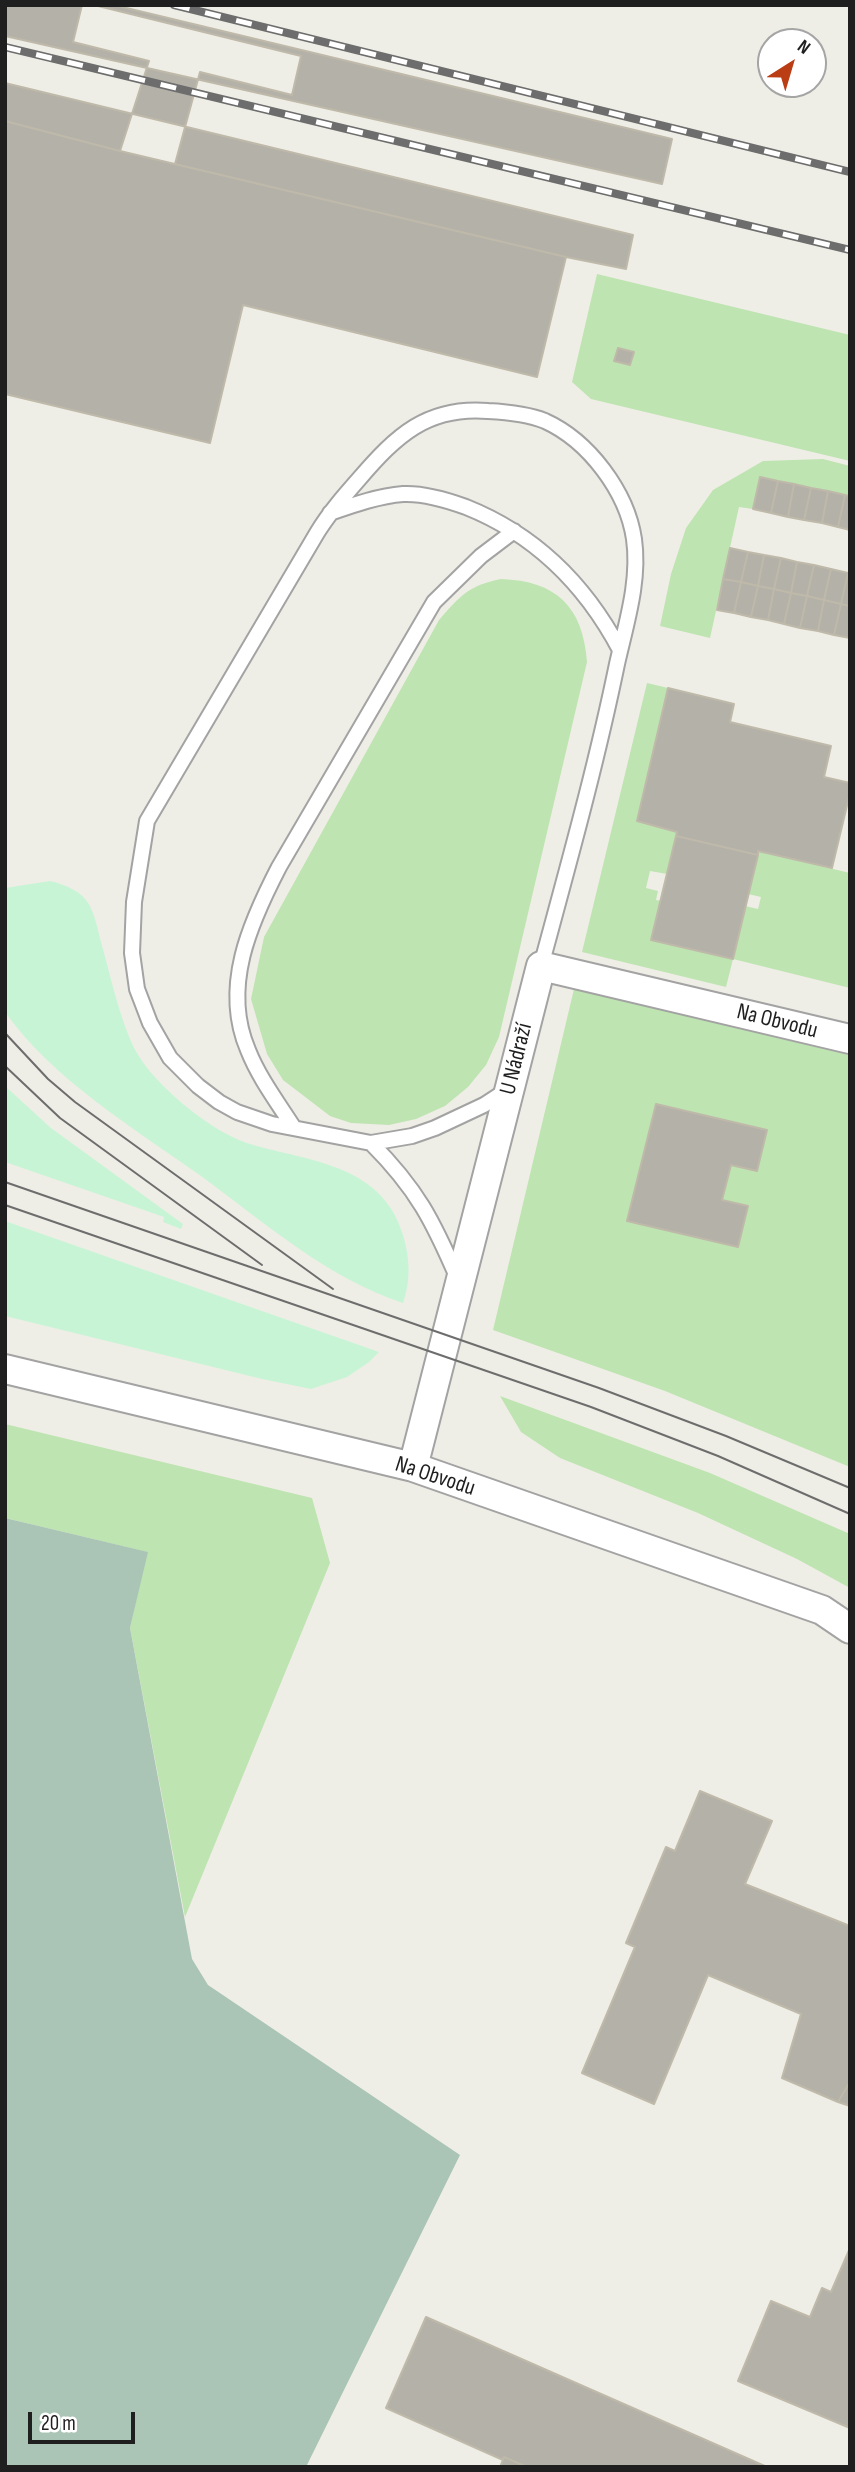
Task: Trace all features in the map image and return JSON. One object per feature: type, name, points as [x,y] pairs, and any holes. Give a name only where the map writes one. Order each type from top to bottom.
[{"type":"street","name":"Na Obvodu","points":[[541,966],[850,1040]]},
{"type":"street","name":"U Nádraží","points":[[413,1467],[541,966]]},
{"type":"street","name":"Na Obvodu","points":[[5,1369],[413,1467],[822,1610],[850,1629]]},
{"type":"lane","name":"U Nádraží","points":[[372,1143],[294,1128],[237,1112],[198,1086],[170,1058],[150,1023],[137,989],[132,953],[134,902],[147,821],[329,513],[388,445],[411,428],[438,416],[473,410],[511,413],[545,421],[571,438],[604,468],[624,503],[634,538],[636,574],[607,713],[541,966]]},
{"type":"lane","points":[[329,513],[404,494],[446,500],[481,513],[514,531],[549,556],[593,604],[620,650]]},
{"type":"lane","points":[[294,1128],[261,1076],[247,1049],[238,1021],[238,983],[243,946],[259,905],[279,867],[434,601],[481,556],[514,531]]},
{"type":"lane","points":[[372,1143],[412,1136],[435,1128],[484,1105],[510,1088]]},
{"type":"lane","points":[[372,1143],[408,1182],[424,1205],[460,1285]]},
{"type":"green space","points":[[597,274],[850,335],[850,461],[591,399],[572,382]]},
{"type":"green space","points":[[823,459],[850,466],[850,496],[761,477],[753,509],[739,507],[710,638],[660,626],[671,574],[686,528],[713,490],[763,461]]},
{"type":"green space","points":[[501,579],[537,585],[563,600],[580,626],[587,662],[499,1037],[486,1065],[468,1087],[445,1106],[416,1119],[389,1125],[351,1123],[330,1116],[283,1080],[267,1054],[251,999],[264,937],[439,620],[473,588]]},
{"type":"green space","points":[[647,683],[668,688],[637,821],[677,832],[667,874],[650,871],[646,888],[658,891],[656,900],[661,901],[652,940],[732,959],[745,906],[758,909],[761,897],[748,894],[758,851],[850,873],[850,988],[733,959],[726,987],[582,952]]},
{"type":"green space","points":[[50,881],[73,889],[83,896],[90,906],[130,1039],[147,1068],[171,1093],[229,1136],[345,1171],[364,1181],[380,1195],[393,1212],[405,1244],[408,1278],[403,1303],[348,1279],[298,1248],[96,1102],[24,1036],[5,1012],[5,888]]},
{"type":"green space","points":[[574,989],[850,1055],[850,1467],[665,1391],[493,1330]]},
{"type":"green space","points":[[5,1086],[51,1128],[183,1224],[181,1229],[163,1222],[164,1217],[5,1162]]},
{"type":"green space","points":[[5,1221],[379,1352],[347,1377],[311,1389],[5,1316]]},
{"type":"green space","points":[[500,1396],[710,1473],[850,1534],[850,1588],[797,1559],[698,1513],[560,1458],[521,1432]]},
{"type":"green space","points":[[5,1424],[312,1498],[330,1563],[185,1917],[130,1628],[147,1552],[5,1518]]},
{"type":"green space","points":[[5,1518],[148,1552],[130,1628],[192,1959],[208,1985],[460,2155],[306,2467],[5,2467]]},
{"type":"building","points":[[5,5],[114,5],[672,139],[662,184],[5,36]]},
{"type":"building","points":[[82,5],[94,5],[301,56],[292,95],[200,72],[175,164],[566,257],[537,377],[243,305],[210,443],[5,394],[5,121],[120,151],[149,61],[73,42]]},
{"type":"building","points":[[5,83],[633,235],[626,269],[120,151],[5,121]]},
{"type":"building","points":[[618,348],[634,352],[630,365],[614,361]]},
{"type":"building","points":[[760,477],[778,481],[771,513],[753,509]]},
{"type":"building","points":[[778,481],[794,484],[788,517],[771,513]]},
{"type":"building","points":[[794,484],[811,488],[804,520],[788,517]]},
{"type":"building","points":[[811,488],[828,491],[822,523],[804,520]]},
{"type":"building","points":[[828,491],[845,495],[838,527],[822,523]]},
{"type":"building","points":[[845,495],[850,496],[850,530],[838,527]]},
{"type":"building","points":[[730,548],[748,552],[741,582],[723,579]]},
{"type":"building","points":[[748,552],[764,555],[758,586],[741,582]]},
{"type":"building","points":[[764,555],[781,558],[774,589],[758,586]]},
{"type":"building","points":[[781,558],[797,562],[791,593],[774,589]]},
{"type":"building","points":[[797,562],[814,565],[807,596],[791,593]]},
{"type":"building","points":[[814,565],[831,569],[824,600],[807,596]]},
{"type":"building","points":[[831,569],[848,573],[841,604],[824,600]]},
{"type":"building","points":[[850,573],[850,606],[841,604]]},
{"type":"building","points":[[723,579],[741,582],[734,613],[717,610]]},
{"type":"building","points":[[741,582],[758,586],[751,617],[734,613]]},
{"type":"building","points":[[758,586],[774,589],[768,620],[751,617]]},
{"type":"building","points":[[774,589],[791,593],[784,624],[768,620]]},
{"type":"building","points":[[791,593],[807,596],[800,628],[784,624]]},
{"type":"building","points":[[807,596],[824,600],[818,631],[800,628]]},
{"type":"building","points":[[824,600],[841,604],[834,635],[818,631]]},
{"type":"building","points":[[841,604],[850,606],[850,638],[834,635]]},
{"type":"building","points":[[668,688],[734,704],[730,722],[831,746],[824,777],[850,783],[832,868],[758,851],[758,855],[676,836],[677,832],[637,821]]},
{"type":"building","points":[[676,836],[758,855],[733,959],[651,940]]},
{"type":"building","points":[[656,1104],[767,1130],[757,1171],[731,1165],[722,1200],[748,1206],[738,1247],[627,1221]]},
{"type":"building","points":[[700,1791],[772,1821],[745,1884],[850,1926],[850,2082],[838,2102],[782,2078],[801,2014],[708,1975],[654,2104],[582,2073],[635,1947],[626,1943],[666,1847],[675,1851]]},
{"type":"building","points":[[848,2085],[850,2086],[850,2106],[838,2102]]},
{"type":"building","points":[[850,2248],[850,2428],[738,2381],[771,2301],[810,2317],[822,2288],[831,2292]]},
{"type":"building","points":[[426,2317],[767,2467],[527,2467],[504,2457],[503,2460],[386,2408]]},
{"type":"building","points":[[504,2457],[527,2467],[500,2467]]},
{"type":"tram line","points":[[5,1033],[48,1079],[75,1102],[333,1289]]},
{"type":"tram line","points":[[5,1066],[60,1118],[262,1265]]},
{"type":"tram line","points":[[5,1182],[599,1388],[726,1436],[850,1488]]},
{"type":"tram line","points":[[5,1205],[591,1407],[718,1456],[850,1514]]},
{"type":"railway","points":[[174,5],[850,172]]},
{"type":"railway","points":[[5,47],[850,250]]}]
